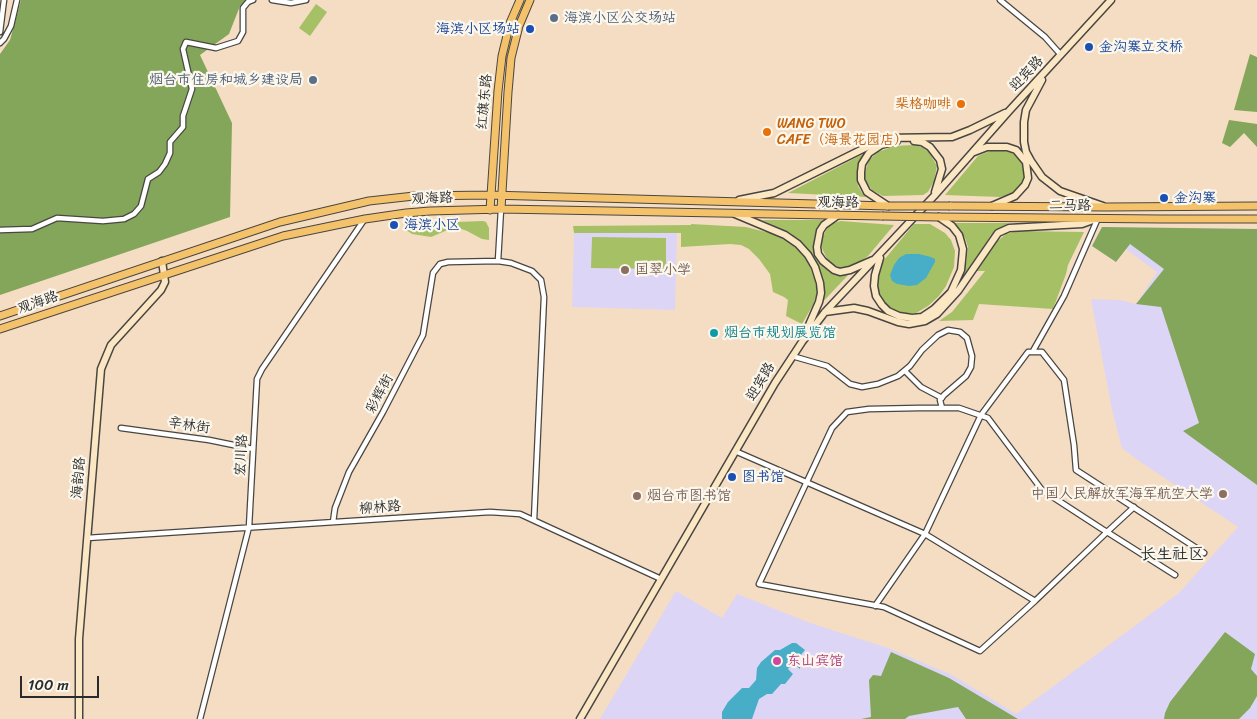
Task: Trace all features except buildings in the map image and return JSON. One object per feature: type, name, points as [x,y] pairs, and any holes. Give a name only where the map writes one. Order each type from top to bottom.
[{"type":"main road","name":"红旗东路","points":[[490,210],[502,56],[510,23],[520,0]]},
{"type":"main road","name":"红旗东路","points":[[501,209],[511,58],[519,26],[530,0]]},
{"type":"main road","name":"迎宾路","points":[[580,719],[735,451],[802,342],[826,312],[934,196],[1111,0]]},
{"type":"main road","points":[[1049,68],[1032,95],[1026,110],[1024,130],[1026,152],[1036,169],[1051,185],[1066,194],[1107,207]]},
{"type":"main road","points":[[501,196],[730,201],[774,193],[885,138],[952,137],[1009,111]]},
{"type":"main road","points":[[888,206],[867,192],[861,180],[862,164],[869,153],[881,145],[898,140],[922,142],[936,152],[942,170],[934,196]]},
{"type":"main road","points":[[973,152],[987,147],[1006,147],[1016,150],[1026,162],[1028,178],[1025,185],[1014,196],[992,206]]},
{"type":"main road","name":"观海路","points":[[0,316],[280,222],[369,201],[414,196],[501,196]]},
{"type":"main road","name":"二马路","points":[[730,201],[888,206],[1254,206]]},
{"type":"main road","points":[[1254,206],[1254,219]]},
{"type":"main road","name":"观海路","points":[[0,329],[283,236],[365,219],[430,211],[501,209],[882,216]]},
{"type":"main road","points":[[734,214],[785,235],[798,244],[815,266],[820,283],[819,302],[802,342]]},
{"type":"main road","points":[[838,215],[824,225],[820,231],[817,247],[823,261],[834,270],[840,272],[850,270],[877,258]]},
{"type":"main road","name":"二马路","points":[[882,216],[1254,219]]},
{"type":"main road","points":[[885,248],[877,264],[874,286],[876,296],[888,311],[900,316],[922,317],[934,309],[951,292],[961,270],[963,249],[961,242],[952,226],[939,216]]},
{"type":"main road","points":[[826,312],[854,308],[868,310],[898,322],[909,324],[924,321],[937,314],[958,291],[998,232],[1009,228],[1082,224],[1098,218]]},
{"type":"main road","points":[[162,261],[165,274]]},
{"type":"main road","name":"海韵路","points":[[79,719],[79,639],[101,369],[106,354],[115,340],[161,290],[165,282],[165,274]]},
{"type":"street","points":[[0,32],[4,0]]},
{"type":"street","points":[[0,43],[4,40],[11,26],[17,0]]},
{"type":"street","points":[[0,230],[32,229],[56,218],[103,221],[124,219],[134,214],[141,206],[148,179],[159,172],[165,164],[170,152],[170,142],[183,127],[183,116],[192,89],[183,49],[186,42],[216,48],[238,41],[243,32],[243,8],[248,2],[253,0]]},
{"type":"street","points":[[272,0],[291,2],[306,0]]},
{"type":"street","points":[[1000,0],[1045,37],[1062,55]]},
{"type":"street","points":[[501,209],[498,261],[511,263],[532,271],[541,280],[544,297],[534,520]]},
{"type":"street","points":[[1033,351],[1064,296],[1098,218]]},
{"type":"street","name":"宏川路","points":[[200,719],[249,527],[257,378],[365,219]]},
{"type":"street","name":"彩辉街","points":[[333,522],[335,508],[349,472],[424,335],[433,273],[440,264],[448,262],[498,261]]},
{"type":"street","points":[[792,356],[827,366],[850,384],[862,387],[878,384],[898,376],[938,335],[948,330],[960,332],[967,338],[972,356],[971,367],[966,376],[944,394],[942,408]]},
{"type":"street","points":[[875,606],[925,534],[981,415],[1028,352],[1033,351],[1042,352],[1064,380],[1076,470],[1204,553]]},
{"type":"street","points":[[904,371],[921,386],[942,398]]},
{"type":"street","points":[[1134,507],[1107,532],[1035,601],[980,652],[884,608],[759,584],[832,428],[847,412],[942,408],[959,408],[988,418],[1042,490],[1107,532],[1175,575]]},
{"type":"street","name":"辛林街","points":[[121,428],[209,440],[254,450]]},
{"type":"street","points":[[735,451],[925,534],[1035,601]]},
{"type":"street","name":"柳林路","points":[[87,538],[490,512],[520,514],[661,579]]},
{"type":"shaded area","name":"中国人民解放军海军航空大学","points":[[1102,227],[1257,229],[1257,719],[600,719],[676,591],[722,618],[737,594],[813,624],[888,648],[952,675],[1016,714],[1179,593],[1238,527],[1122,448],[1112,410],[1091,299],[1120,300],[1136,304],[1157,272],[1126,249],[1116,262],[1092,246]]},
{"type":"shaded area","name":"国翠小学","points":[[574,233],[677,233],[675,310],[572,307]]},
{"type":"green space","points":[[21,0],[248,0],[240,6],[229,34],[200,55],[232,123],[230,217],[0,295],[0,54],[10,40]]},
{"type":"green space","points":[[316,4],[327,12],[310,36],[299,28]]},
{"type":"green space","points":[[1250,54],[1257,57],[1257,112],[1234,110]]},
{"type":"green space","points":[[1229,120],[1257,124],[1257,147],[1244,133],[1230,147],[1222,143]]},
{"type":"green space","points":[[913,145],[922,147],[929,152],[937,166],[934,181],[928,192],[923,195],[883,196],[872,190],[864,175],[869,160],[878,152],[894,146]]},
{"type":"green space","points":[[999,149],[1014,154],[1022,164],[1024,178],[1017,190],[1000,197],[945,195],[978,156]]},
{"type":"green space","points":[[867,152],[860,160],[857,169],[858,186],[867,197],[788,193]]},
{"type":"green space","points":[[762,220],[826,220],[816,231],[814,239],[815,254],[823,266],[833,272],[850,273],[819,306],[822,285],[815,260],[790,233]]},
{"type":"green space","points":[[841,221],[894,225],[868,256],[851,268],[843,269],[832,264],[827,259],[821,246],[821,240],[828,227],[833,223]]},
{"type":"green space","points":[[486,222],[489,228],[489,240],[482,239],[459,228],[450,229],[431,237],[412,234],[403,228],[431,223]]},
{"type":"green space","points":[[955,223],[1009,223],[991,235],[960,285],[966,264],[968,247],[965,238]]},
{"type":"green space","points":[[691,224],[746,227],[770,233],[789,242],[800,251],[808,262],[815,280],[817,293],[813,305],[802,324],[786,316],[788,300],[773,292],[770,274],[749,249],[741,245],[681,247],[681,233],[574,233],[573,226]]},
{"type":"green space","points":[[914,224],[930,224],[945,233],[951,240],[955,251],[954,267],[946,286],[939,296],[928,306],[916,313],[904,314],[894,311],[886,305],[881,299],[877,282],[879,270],[884,260]]},
{"type":"green space","points":[[1102,227],[1257,229],[1257,485],[1183,431],[1199,423],[1161,307],[1136,304],[1164,269],[1130,244],[1116,262],[1092,246]]},
{"type":"green space","points":[[1018,231],[1084,232],[1068,265],[1053,309],[979,304],[973,320],[939,321],[952,312],[985,271],[976,271],[995,243],[1006,234]]},
{"type":"green space","points":[[592,237],[666,238],[666,269],[591,268]]},
{"type":"green space","points":[[1225,632],[1255,654],[1251,669],[1257,676],[1257,696],[1250,708],[1239,719],[1164,719],[1170,702]]},
{"type":"green space","points":[[891,652],[949,678],[1018,719],[966,719],[958,707],[909,716],[905,719],[861,719],[871,717],[869,680],[873,675],[881,676]]},
{"type":"water","points":[[906,254],[919,254],[935,259],[926,278],[917,285],[909,286],[892,281],[890,275],[894,265],[899,258]]},
{"type":"water","points":[[792,643],[796,643],[805,650],[800,656],[800,669],[793,663],[788,669],[793,674],[785,684],[781,684],[772,694],[767,694],[759,699],[752,719],[722,719],[722,712],[728,702],[742,688],[749,688],[756,680],[757,668],[761,662],[775,650],[780,650]]},
{"type":"place","name":"海滨小区公交场站","points":[[554,18]]},
{"type":"place","name":"海滨小区场站","points":[[530,29]]},
{"type":"place","name":"金沟寨立交桥","points":[[1089,47]]},
{"type":"place","name":"烟台市住房和城乡建设局","points":[[313,80]]},
{"type":"place","name":"棐格咖啡","points":[[961,104]]},
{"type":"place","name":"WANG TWO CAFE（海景花园店）","points":[[767,132]]},
{"type":"place","name":"金沟寨","points":[[1164,198]]},
{"type":"place","name":"海滨小区","points":[[394,225]]},
{"type":"place","name":"国翠小学","points":[[625,270]]},
{"type":"place","name":"烟台市规划展览馆","points":[[714,333]]},
{"type":"place","name":"图书馆","points":[[732,477]]},
{"type":"place","name":"中国人民解放军海军航空大学","points":[[1223,494]]},
{"type":"place","name":"烟台市图书馆","points":[[637,496]]},
{"type":"place","name":"东山宾馆","points":[[777,661]]},
{"type":"district","name":"长生社区","points":[[1172,555]]}]
